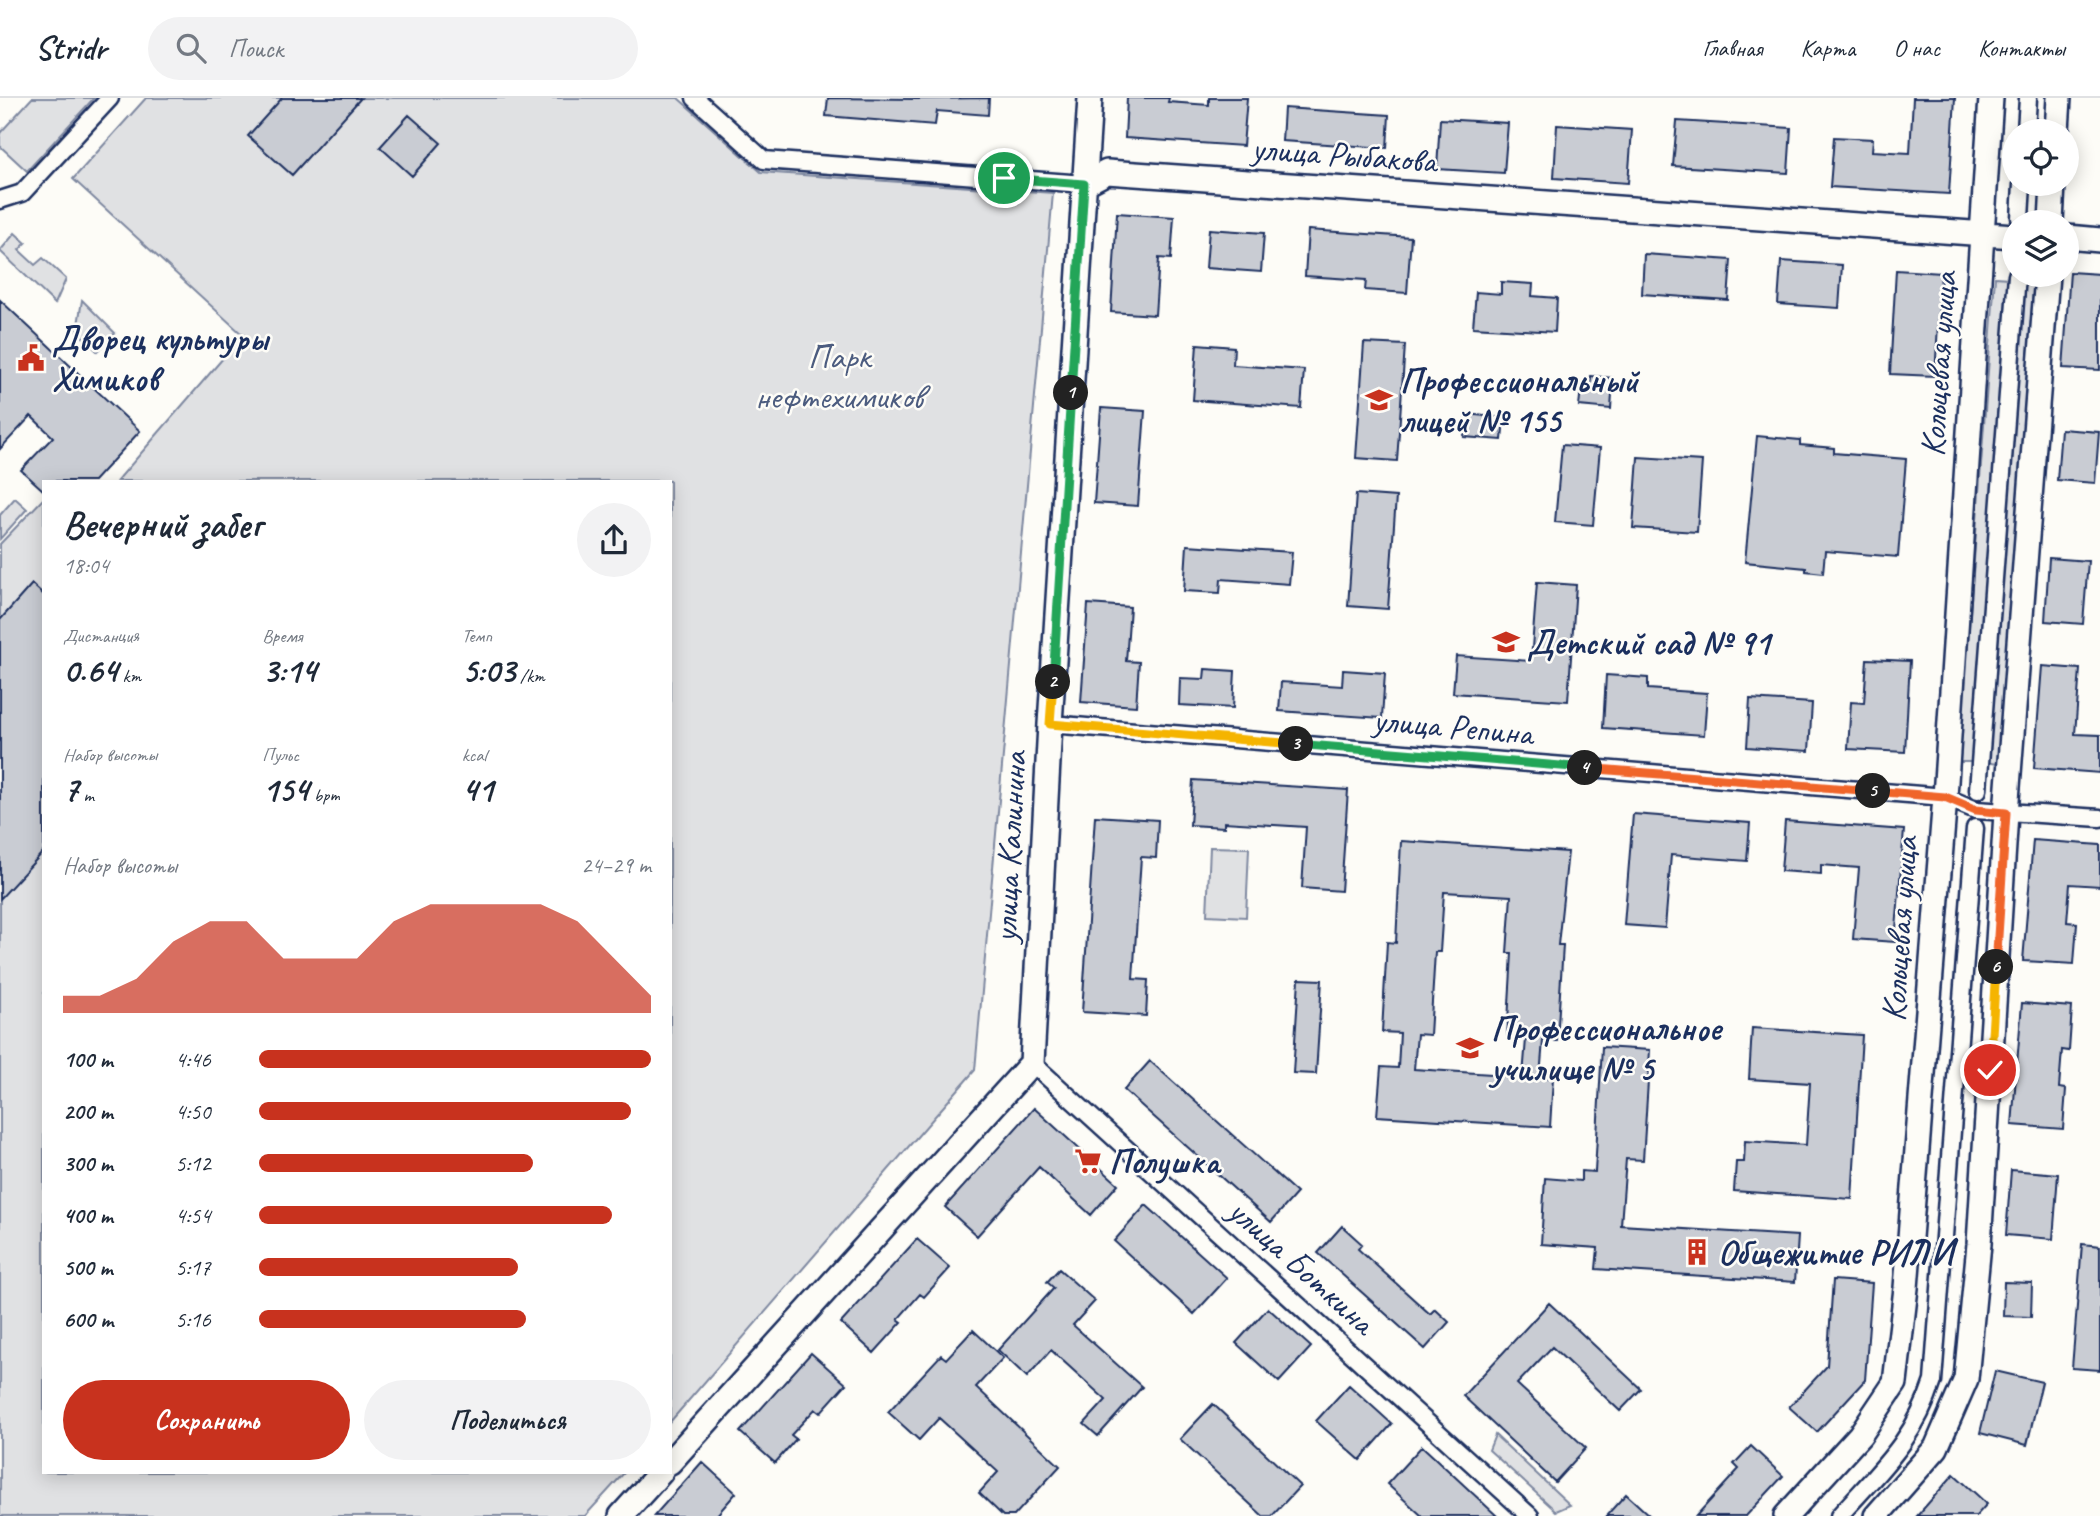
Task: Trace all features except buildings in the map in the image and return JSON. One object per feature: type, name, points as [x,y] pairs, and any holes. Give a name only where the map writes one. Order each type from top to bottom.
[{"type":"main road","name":"улица Калинина","points":[[1032,1063],[1050,724],[1090,98]]},
{"type":"main road","name":"Кольцевая улица","points":[[1786,1516],[1860,1435],[1895,1383],[1906,1288],[1945,797],[1991,98]]},
{"type":"main road","points":[[2058,119],[2059,98]]},
{"type":"main road","name":"улица Рыбакова","points":[[1084,184],[1107,172],[1982,235],[2002,230]]},
{"type":"main road","points":[[2079,238],[2100,240]]},
{"type":"main road","points":[[1876,1516],[1936,1448],[1966,1379],[1979,1244],[2006,813],[2046,287]]},
{"type":"main road","points":[[672,1460],[1032,1063]]},
{"type":"main road","points":[[621,1516],[659,1474]]},
{"type":"street","points":[[0,200],[22,193],[110,98]]},
{"type":"street","name":"улица Рыбакова","points":[[695,98],[764,160],[1084,184]]},
{"type":"street","points":[[2027,119],[2028,98]]},
{"type":"street","points":[[1978,790],[2016,287]]},
{"type":"street","name":"улица Репина","points":[[1050,724],[1945,797],[1976,810],[2100,818]]},
{"type":"street","points":[[1839,1516],[1902,1445],[1923,1413],[1933,1381],[1975,828]]},
{"type":"street","name":"улица Боткина","points":[[1032,1063],[1530,1516]]},
{"type":"green space","points":[[32,98],[94,98],[27,171],[0,146],[0,133]]},
{"type":"green space","name":"Парк нефтехимиков","points":[[146,98],[678,98],[761,172],[1053,193],[975,1070],[672,1420],[672,480],[118,480],[243,335],[73,179]]},
{"type":"green space","points":[[15,233],[26,243],[19,250],[35,265],[43,258],[66,279],[55,304],[0,251]]},
{"type":"green space","points":[[1995,277],[2002,278],[2002,287],[2007,287],[1972,762],[1959,762]]},
{"type":"green space","points":[[2019,287],[2033,287],[1998,764],[1985,762]]},
{"type":"green space","points":[[82,300],[115,333],[97,351],[77,331]]},
{"type":"green space","points":[[15,498],[27,509],[0,539],[0,515]]},
{"type":"green space","points":[[42,500],[42,1474],[623,1474],[585,1516],[0,1516],[0,544]]},
{"type":"green space","points":[[1210,847],[1249,848],[1246,917],[1207,915]]},
{"type":"green space","points":[[1495,1435],[1570,1505],[1556,1511],[1489,1450]]},
{"type":"place","name":"Дворец культуры Химиков","points":[[31,358]]},
{"type":"place","name":"Профессиональный лицей № 155","points":[[1379,400]]},
{"type":"place","name":"Детский сад № 91","points":[[1506,642]]},
{"type":"place","name":"Профессиональное училище № 5","points":[[1470,1048]]},
{"type":"place","name":"Полушка","points":[[1088,1161]]},
{"type":"place","name":"Общежитие РИЛИ","points":[[1697,1252]]},
{"type":"route","points":[[1004,178],[1084,184],[1050,724],[1945,797],[1976,810],[2006,813],[1990,1070]]}]
